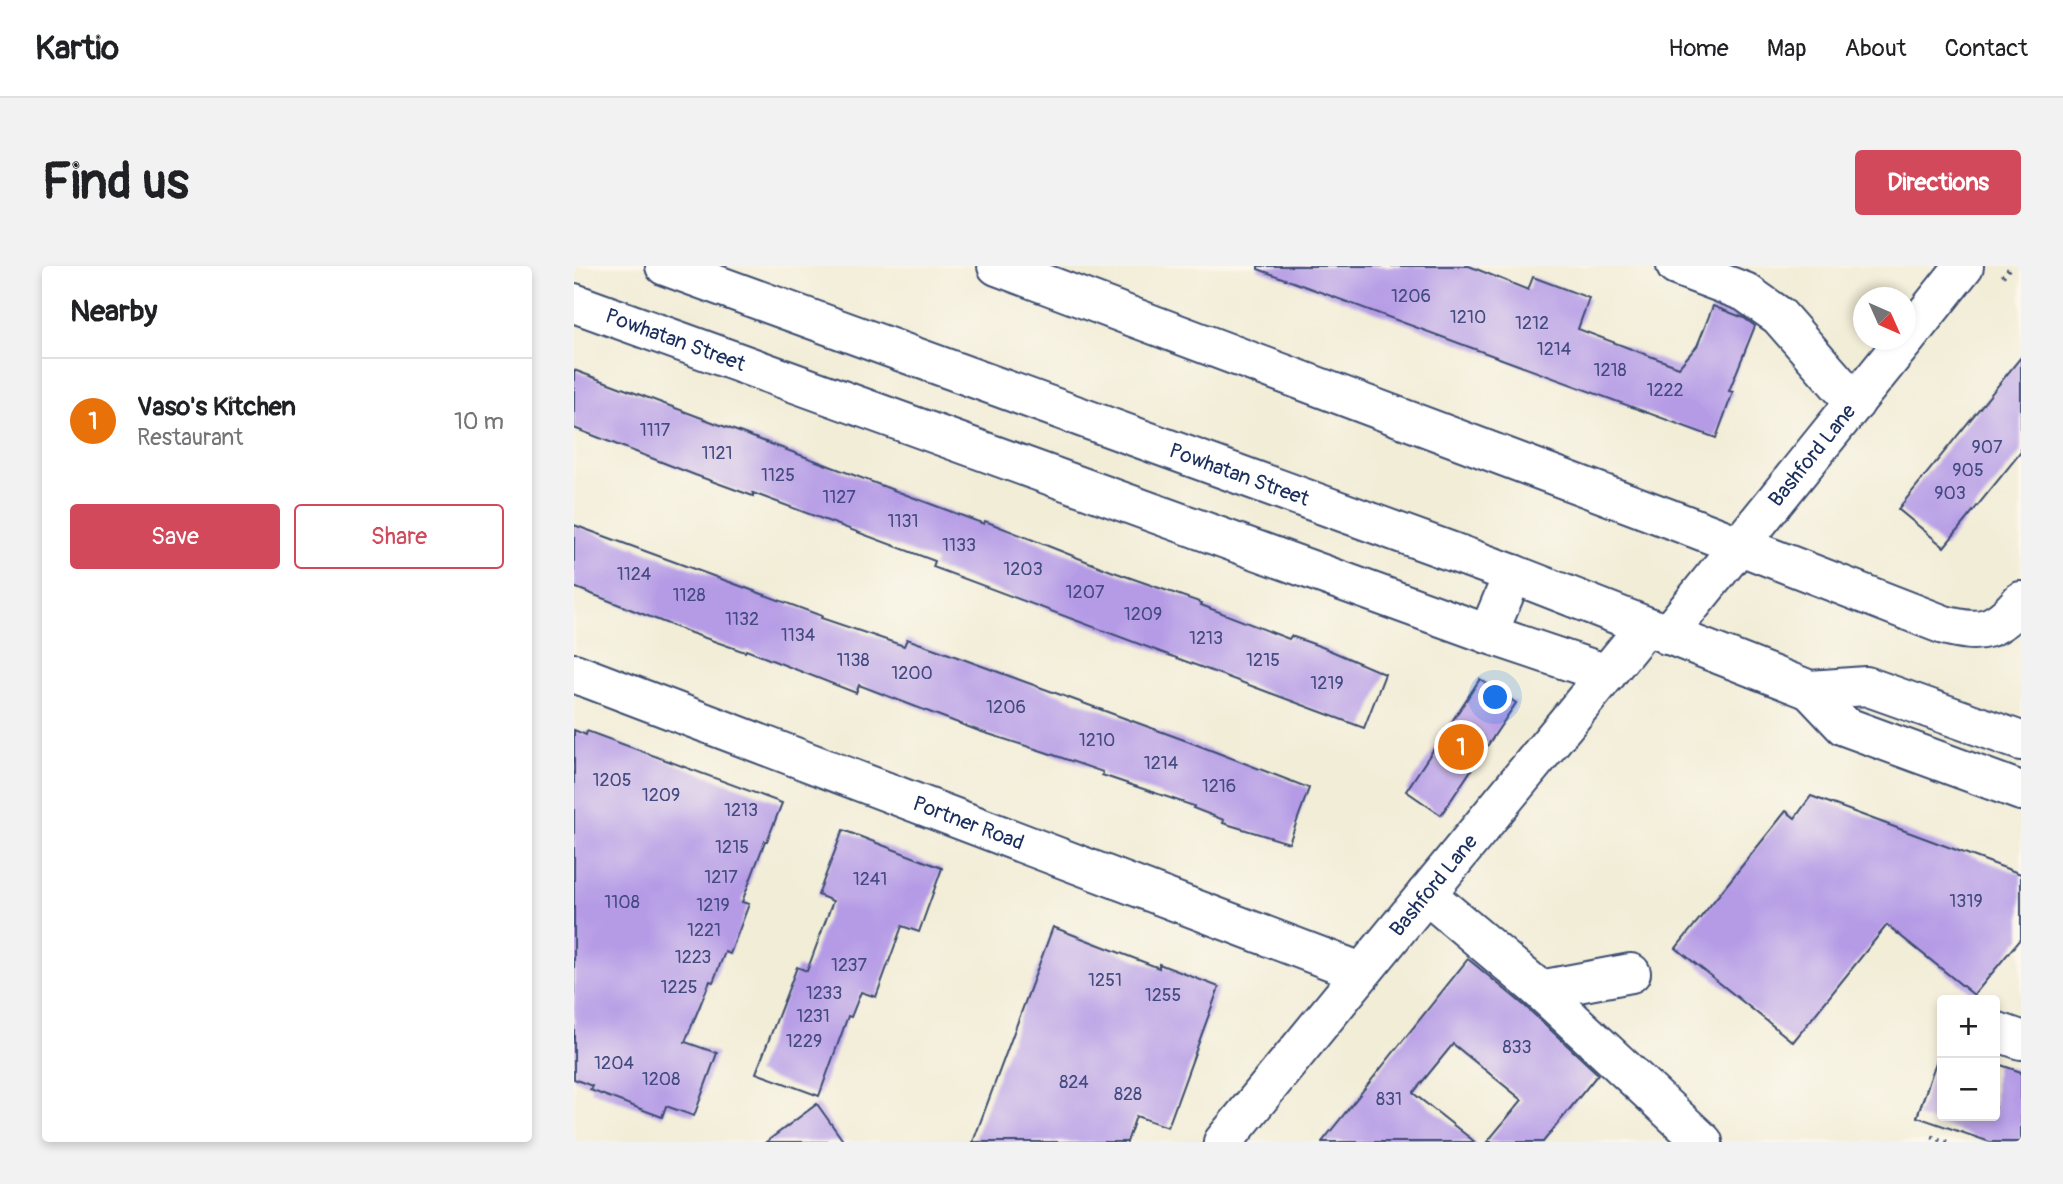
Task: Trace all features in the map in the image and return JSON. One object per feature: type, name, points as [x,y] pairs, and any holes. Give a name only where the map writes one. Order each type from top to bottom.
[{"type":"street","name":"Powhatan Street","points":[[665,266],[1513,574],[1810,690],[1866,686],[2021,741]]},
{"type":"street","points":[[997,266],[1944,625],[1970,632],[1992,628],[2021,601]]},
{"type":"street","points":[[1675,266],[1745,292],[1779,316],[1855,403]]},
{"type":"street","name":"Bashford Lane","points":[[1916,326],[1964,266]]},
{"type":"street","name":"Powhatan Street","points":[[574,303],[1488,634],[1607,674]]},
{"type":"street","name":"Bashford Lane","points":[[1223,1142],[1607,674],[1656,631],[1741,546],[1897,350]]},
{"type":"street","points":[[1488,634],[1513,574]]},
{"type":"street","name":"Portner Road","points":[[574,673],[1362,972]]},
{"type":"street","name":"Powhatan Street","points":[[1810,690],[1844,726],[2021,791]]},
{"type":"street","points":[[1426,894],[1540,990],[1703,1142]]},
{"type":"street","points":[[1540,990],[1631,973]]},
{"type":"street","points":[[2000,1033],[2021,1040]]},
{"type":"path","points":[[1932,1137],[1947,1142]]},
{"type":"building","points":[[1258,266],[1469,266],[1528,290],[1533,277],[1589,298],[1578,329],[1679,367],[1697,346],[1713,306],[1744,318],[1755,326],[1729,391],[1733,392],[1716,438],[1258,269]]},
{"type":"building","points":[[2021,357],[2021,452],[1944,547],[1898,509]]},
{"type":"building","points":[[574,370],[984,524],[985,521],[1289,639],[1291,636],[1322,647],[1385,674],[1364,728],[933,567],[935,561],[753,493],[753,496],[695,475],[574,428]]},
{"type":"building","points":[[574,525],[822,616],[821,618],[904,646],[907,639],[938,650],[1309,788],[1289,843],[1223,823],[1224,820],[1193,808],[1194,806],[1102,775],[1103,772],[979,731],[859,685],[856,693],[574,587]]},
{"type":"building","points":[[1480,679],[1516,703],[1441,815],[1406,791]]},
{"type":"building","points":[[574,730],[586,735],[587,731],[782,803],[742,902],[749,904],[730,954],[725,952],[713,982],[710,981],[685,1042],[717,1053],[694,1116],[666,1106],[662,1117],[590,1090],[592,1086],[574,1079]]},
{"type":"building","points":[[1811,796],[2021,874],[2021,938],[1974,995],[1887,925],[1793,1042],[1676,948],[1786,811],[1795,818]]},
{"type":"building","points":[[843,830],[942,868],[919,932],[902,926],[876,997],[861,992],[851,1017],[848,1016],[819,1096],[756,1073],[797,967],[807,971],[833,901],[818,895]]},
{"type":"building","points":[[1053,927],[1159,968],[1159,964],[1219,987],[1168,1127],[1136,1116],[1127,1142],[973,1142]]},
{"type":"building","points":[[1468,959],[1525,1006],[1598,1074],[1543,1142],[1487,1142],[1522,1100],[1453,1044],[1413,1093],[1475,1142],[1322,1142]]},
{"type":"building","points":[[1937,1059],[1937,1121],[2000,1121],[2000,1065],[2021,1072],[2021,1142],[1990,1142],[1917,1117]]},
{"type":"building","points":[[817,1104],[844,1142],[766,1142]]},
{"type":"place","name":"Vaso's Kitchen","points":[[1461,747]]}]
